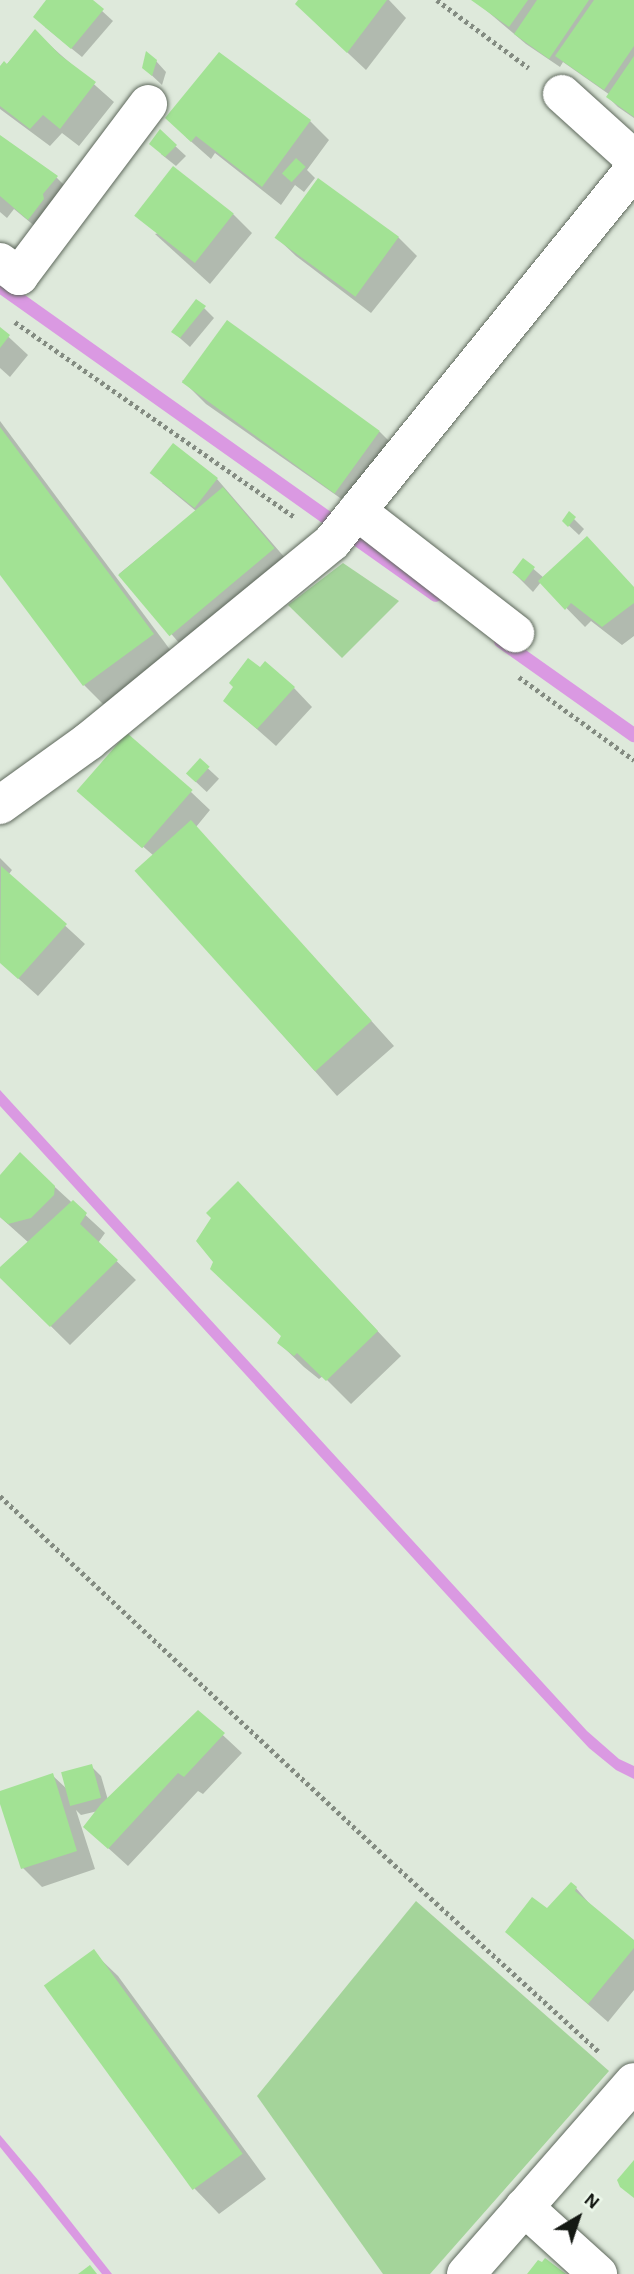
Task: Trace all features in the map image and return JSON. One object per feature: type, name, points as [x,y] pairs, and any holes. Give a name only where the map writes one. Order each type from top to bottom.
[{"type":"street","points":[[562,94],[634,159]]},
{"type":"street","points":[[0,262],[19,276],[148,104]]},
{"type":"street","points":[[0,805],[89,741],[332,542],[634,169]]},
{"type":"street","points":[[357,511],[515,633]]},
{"type":"street","points":[[466,2274],[634,2083]]},
{"type":"street","points":[[524,2207],[598,2274]]},
{"type":"path","points":[[437,0],[562,94]]},
{"type":"path","points":[[11,319],[332,542]]},
{"type":"path","points":[[0,1496],[389,1860],[634,2083]]},
{"type":"green space","points":[[343,563],[399,601],[342,658],[288,605]]},
{"type":"green space","points":[[416,1901],[609,2071],[430,2274],[383,2274],[257,2096]]},
{"type":"shaded area","points":[[0,1090],[587,1731],[619,1759],[634,1766],[634,1779],[616,1770],[589,1748],[467,1617],[0,1106]]},
{"type":"shaded area","points":[[0,2135],[112,2274],[102,2274],[0,2147]]},
{"type":"building","points":[[46,0],[93,0],[104,9],[71,49],[33,17]]},
{"type":"building","points":[[298,0],[387,0],[347,53],[295,4]]},
{"type":"building","points":[[471,0],[528,0],[509,27]]},
{"type":"building","points":[[537,0],[589,0],[549,59],[514,34]]},
{"type":"building","points":[[594,0],[634,0],[634,46],[604,90],[555,56]]},
{"type":"building","points":[[35,29],[60,55],[96,82],[60,129],[43,115],[30,129],[0,106],[0,66],[4,61],[7,64]]},
{"type":"building","points":[[146,51],[157,60],[152,76],[142,68]]},
{"type":"building","points":[[219,52],[311,120],[262,187],[196,136],[191,142],[165,118]]},
{"type":"building","points":[[634,56],[634,117],[606,97]]},
{"type":"building","points":[[160,129],[177,145],[165,157],[149,144]]},
{"type":"building","points":[[0,135],[58,176],[43,194],[44,199],[28,220],[0,196]]},
{"type":"building","points":[[296,158],[306,167],[292,182],[282,174]]},
{"type":"building","points":[[173,166],[234,213],[195,263],[134,216]]},
{"type":"building","points":[[318,178],[399,237],[355,297],[275,238]]},
{"type":"building","points":[[196,299],[206,306],[180,338],[171,332]]},
{"type":"building","points":[[227,320],[380,431],[335,493],[182,382]]},
{"type":"building","points":[[0,327],[10,335],[0,348]]},
{"type":"building","points":[[0,427],[154,634],[83,686],[0,575]]},
{"type":"building","points":[[173,443],[218,478],[195,508],[150,473]]},
{"type":"building","points":[[223,487],[274,548],[169,636],[118,575]]},
{"type":"building","points":[[569,511],[576,517],[568,527],[562,521]]},
{"type":"building","points":[[587,536],[634,587],[634,603],[602,627],[571,603],[565,610],[538,581]]},
{"type":"building","points":[[523,558],[535,567],[524,581],[512,572]]},
{"type":"building","points":[[248,658],[260,667],[265,661],[295,687],[257,729],[223,701],[233,687],[229,683]]},
{"type":"building","points":[[127,733],[193,790],[142,848],[76,791]]},
{"type":"building","points":[[200,758],[210,767],[196,782],[186,774]]},
{"type":"building","points":[[191,820],[372,1021],[315,1072],[135,871]]},
{"type":"building","points":[[1,866],[67,924],[18,979],[0,963]]},
{"type":"building","points":[[20,1152],[55,1186],[54,1195],[31,1218],[8,1224],[0,1217],[0,1175]]},
{"type":"building","points":[[238,1181],[378,1331],[326,1381],[297,1353],[294,1356],[277,1343],[281,1336],[210,1269],[213,1262],[196,1241],[211,1218],[206,1213]]},
{"type":"building","points":[[73,1200],[87,1213],[80,1224],[118,1260],[50,1327],[0,1278],[0,1267]]},
{"type":"building","points":[[198,1710],[225,1733],[184,1777],[178,1773],[108,1849],[83,1827],[101,1804]]},
{"type":"building","points":[[92,1764],[101,1798],[70,1806],[61,1772]]},
{"type":"building","points":[[53,1773],[77,1851],[21,1869],[0,1804],[0,1791]]},
{"type":"building","points":[[571,1882],[577,1887],[575,1891],[634,1940],[634,1948],[588,2004],[505,1932],[532,1897],[547,1908]]},
{"type":"building","points":[[94,1949],[243,2154],[193,2190],[44,1985]]},
{"type":"building","points":[[634,2160],[634,2198],[620,2187],[617,2180]]},
{"type":"building","points":[[545,2258],[566,2274],[527,2274],[538,2260],[542,2262]]},
{"type":"building","points":[[90,2265],[97,2274],[78,2274]]},
{"type":"waterway","points":[[0,286],[436,595]]},
{"type":"waterway","points":[[501,641],[634,735]]}]
